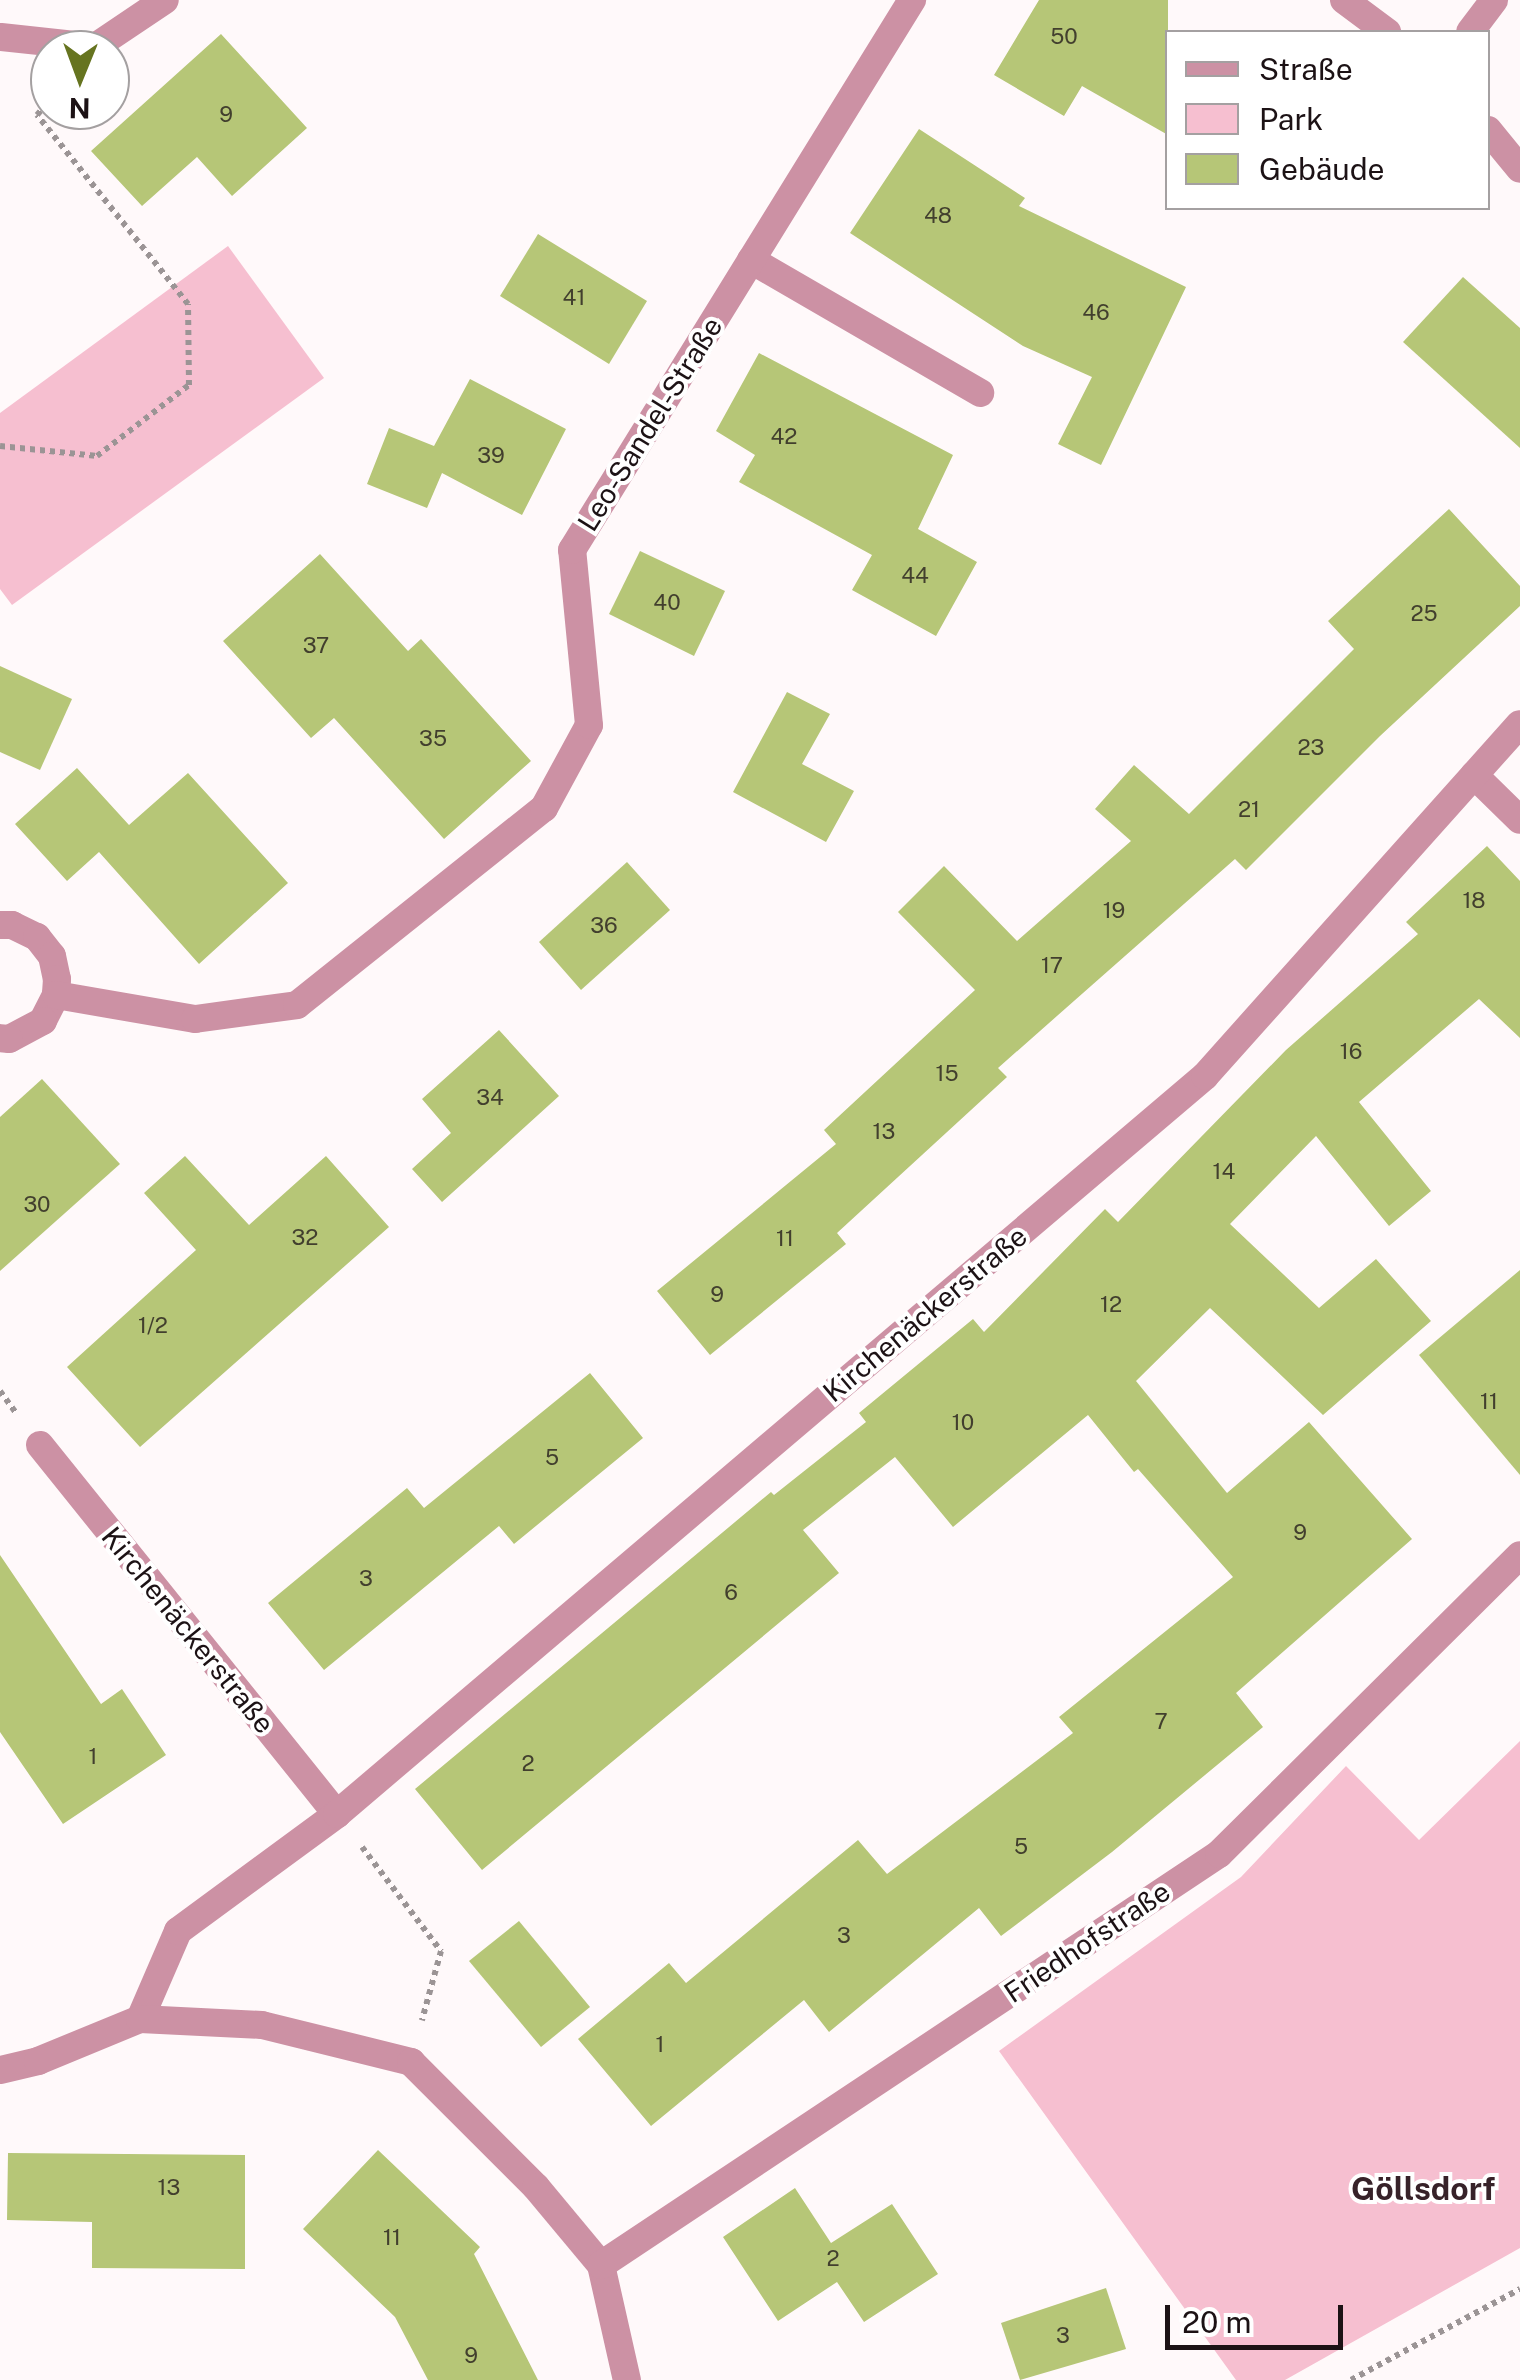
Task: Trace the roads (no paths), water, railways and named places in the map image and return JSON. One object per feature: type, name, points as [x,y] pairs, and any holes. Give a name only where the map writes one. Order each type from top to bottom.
[{"type":"street","points":[[2,38],[95,47],[165,0]]},
{"type":"street","name":"Leo-Sandel-Straße","points":[[56,995],[195,1019],[296,1005],[544,808],[589,725],[572,550],[912,0]]},
{"type":"street","points":[[1344,0],[1384,30]]},
{"type":"street","points":[[1472,30],[1494,0]]},
{"type":"street","points":[[1490,132],[1520,169]]},
{"type":"street","points":[[751,260],[980,393]]},
{"type":"street","name":"Kirchenäckerstraße","points":[[140,2018],[178,1931],[337,1814],[1205,1076],[1520,724]]},
{"type":"street","points":[[1474,775],[1520,820]]},
{"type":"street","points":[[0,925],[12,925],[37,937],[52,956],[56,995],[42,1020],[9,1039],[0,1038]]},
{"type":"street","name":"Kirchenäckerstraße","points":[[40,1445],[337,1814]]},
{"type":"street","name":"Friedhofstraße","points":[[601,2265],[1218,1854],[1520,1554]]},
{"type":"street","points":[[0,2070],[38,2061],[140,2018],[262,2024],[411,2062],[536,2187],[601,2265],[627,2380]]},
{"type":"district","name":"Göllsdorf","points":[[1423,2189]]}]
